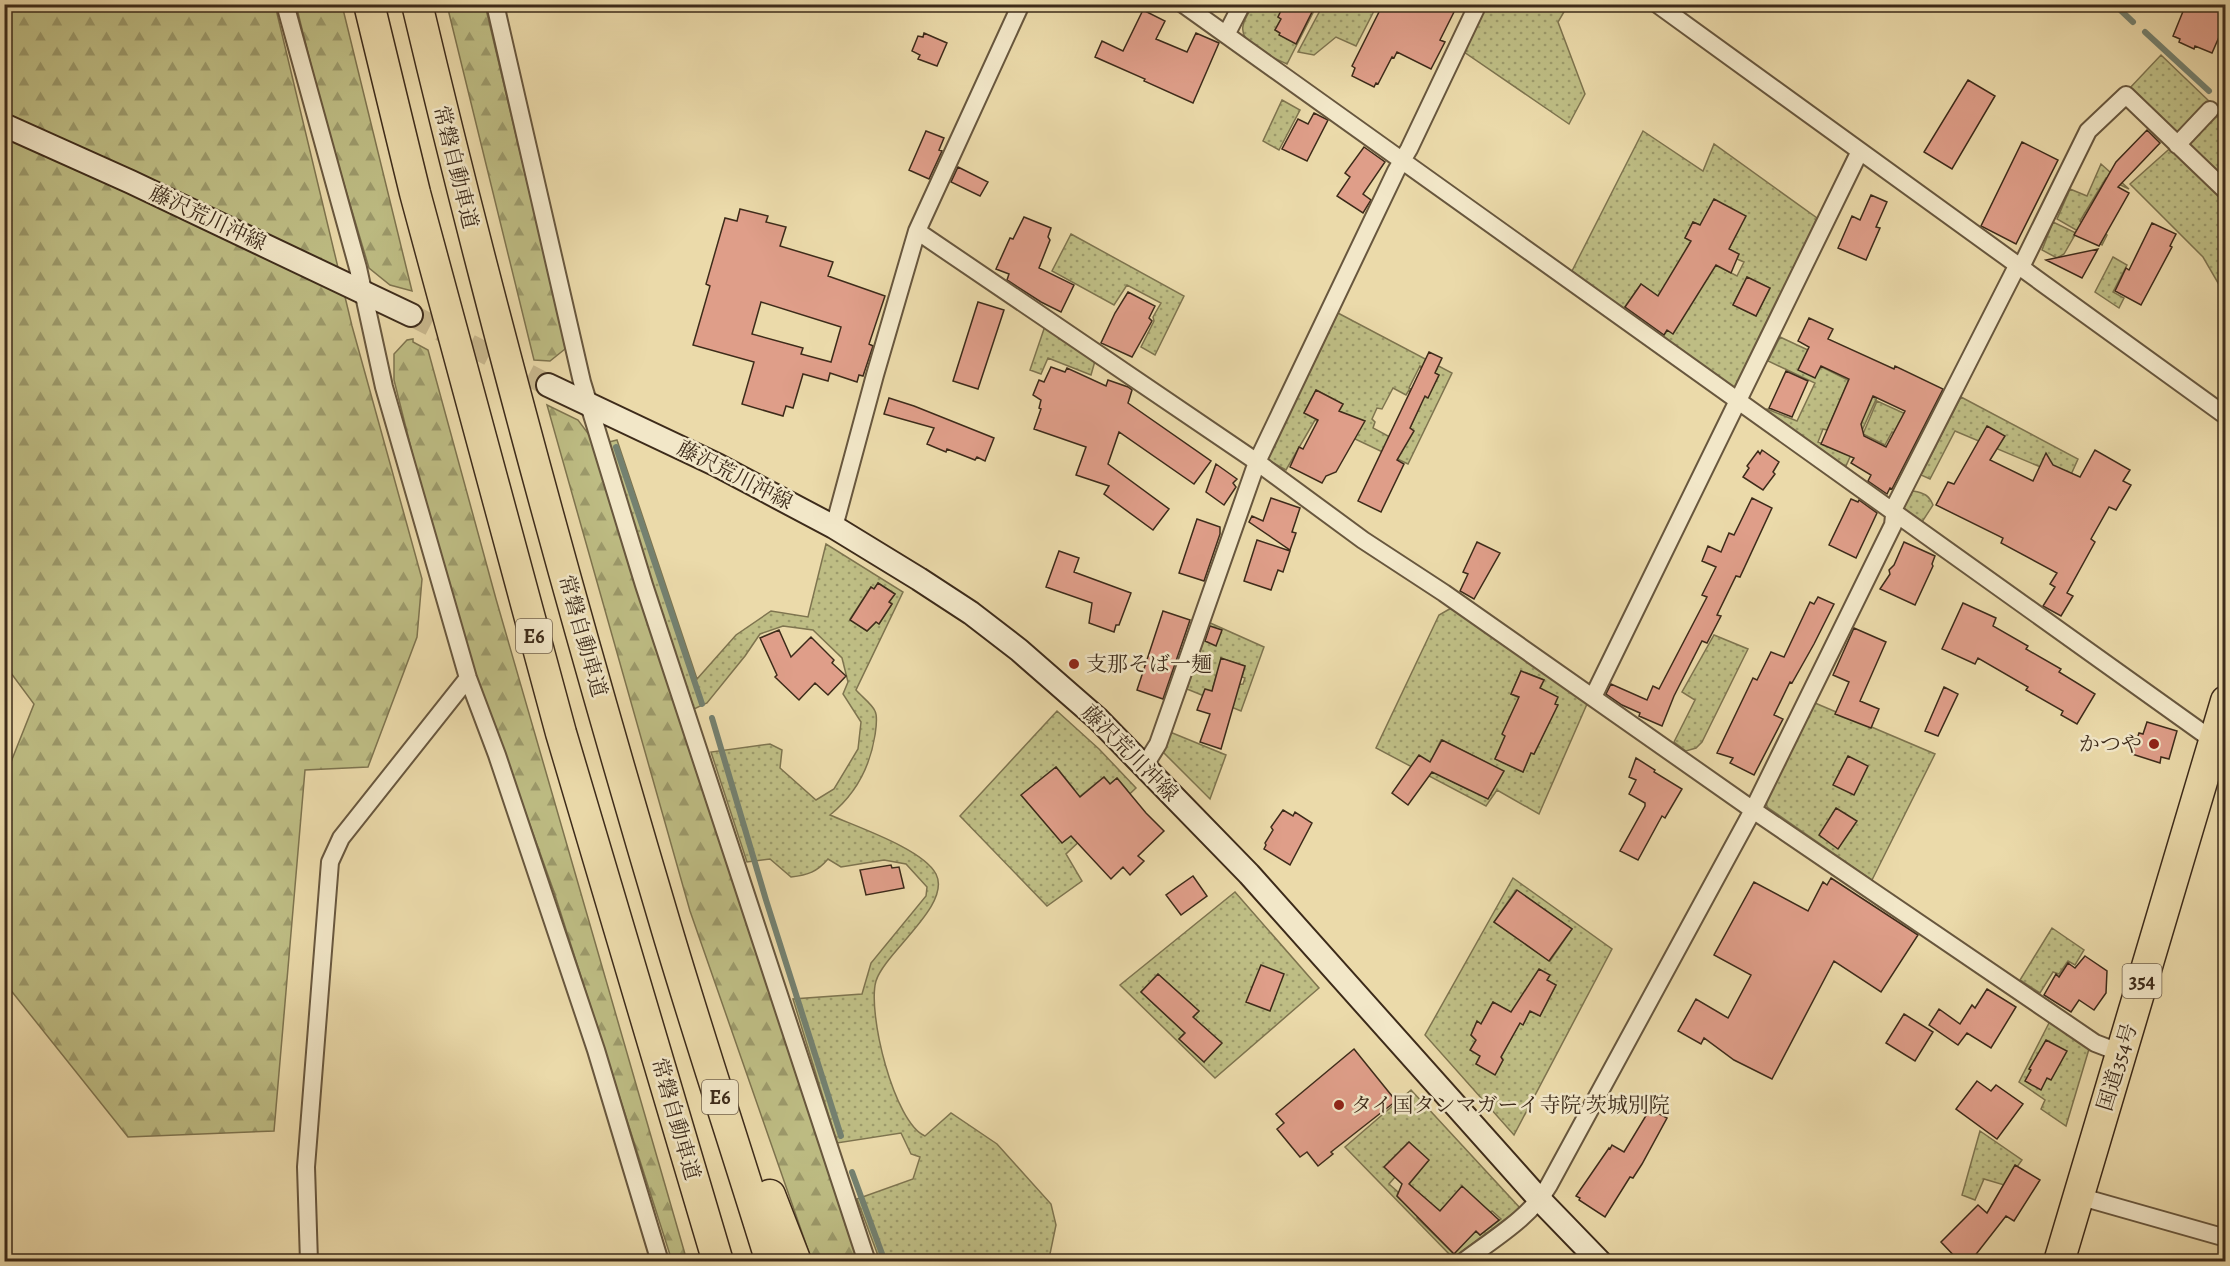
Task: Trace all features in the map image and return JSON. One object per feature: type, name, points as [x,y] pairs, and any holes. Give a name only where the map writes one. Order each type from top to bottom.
[{"type":"highway","name":"常磐自動車道","points":[[369,4],[415,193],[561,734],[718,1262]]},
{"type":"highway","name":"常磐自動車道","points":[[417,4],[458,177],[541,485],[668,932],[771,1262]]},
{"type":"highway","name":"国道354号","points":[[2059,1262],[2121,1053],[2220,742],[2226,701]]},
{"type":"highway","points":[[668,932],[795,1262]]},
{"type":"main road","name":"藤沢荒川沖線","points":[[4,124],[411,315]]},
{"type":"main road","name":"藤沢荒川沖線","points":[[548,385],[717,465],[834,527],[920,579],[992,628],[1061,685],[1145,765],[1249,874],[1540,1200],[1600,1262]]},
{"type":"street","points":[[285,4],[364,292],[384,387],[468,678],[504,777],[596,1050],[660,1262]]},
{"type":"street","points":[[495,4],[589,404],[644,585],[867,1262]]},
{"type":"street","points":[[834,527],[917,231],[1022,4]]},
{"type":"street","points":[[1183,4],[1895,515],[2220,742]]},
{"type":"street","points":[[1226,35],[1242,4]]},
{"type":"street","points":[[1145,765],[1158,744],[1257,462],[1478,4]]},
{"type":"street","points":[[1657,4],[2226,416]]},
{"type":"street","points":[[1463,1262],[1540,1200],[1753,810],[1893,525],[1895,506],[2088,131],[2126,95],[2226,190]]},
{"type":"street","points":[[2177,145],[2210,110]]},
{"type":"street","points":[[1593,697],[1860,151]]},
{"type":"street","points":[[917,231],[1257,462],[1363,540],[1444,593],[1753,810],[2095,1043],[2121,1053]]},
{"type":"street","points":[[309,1262],[306,1167],[330,862],[341,838],[468,678]]},
{"type":"street","points":[[2078,1196],[2226,1238]]},
{"type":"green space","points":[[1377,4],[1356,46],[1336,37],[1314,55],[1298,52],[1323,5]]},
{"type":"green space","points":[[5,5],[275,5],[352,326],[422,579],[417,637],[368,767],[305,770],[274,1131],[128,1137],[5,983],[5,777],[34,704],[5,665]]},
{"type":"green space","points":[[296,5],[342,5],[412,291],[390,285],[369,268],[324,117]]},
{"type":"green space","points":[[447,5],[485,5],[563,333],[565,349],[550,361],[534,360]]},
{"type":"green space","points":[[1253,5],[1288,5],[1278,17],[1281,19],[1275,30],[1296,43],[1317,5],[1287,64],[1259,50],[1246,39],[1243,26]]},
{"type":"green space","points":[[1486,5],[1568,5],[1558,22],[1585,94],[1569,124],[1464,52]]},
{"type":"green space","points":[[2161,55],[2211,103],[2177,138],[2128,90]]},
{"type":"green space","points":[[1282,100],[1300,110],[1279,150],[1263,141]]},
{"type":"green space","points":[[2213,110],[2225,121],[2225,295],[2203,257],[2130,184]]},
{"type":"green space","points":[[1643,131],[1703,171],[1714,144],[1817,218],[1737,393],[1572,271]],"holes":[[[1745,216],[1729,249],[1739,254],[1737,259],[1744,262],[1737,276],[1687,250],[1691,241],[1685,238],[1693,222],[1700,225]],[[1747,277],[1770,288],[1756,316],[1733,305]],[[1641,284],[1658,296],[1660,293],[1679,313],[1663,336],[1624,308]]]},
{"type":"green space","points":[[2101,164],[2129,189],[2106,178],[2080,221],[2107,235],[2102,245],[2057,219],[2070,189],[2087,196]]},
{"type":"green space","points":[[2053,222],[2076,233],[2064,254],[2057,258],[2042,250]]},
{"type":"green space","points":[[1071,234],[1184,296],[1155,355],[1141,347],[1161,303],[1127,285],[1114,305],[1052,271]]},
{"type":"green space","points":[[2113,257],[2127,265],[2113,292],[2124,298],[2119,308],[2095,292]]},
{"type":"green space","points":[[1336,312],[1452,373],[1408,464],[1315,420],[1286,470],[1268,460],[1265,455]],"holes":[[[1420,366],[1439,375],[1427,398],[1409,388]],[[1393,388],[1406,395],[1409,390],[1417,395],[1421,404],[1410,428],[1413,431],[1399,442],[1373,428],[1375,422],[1372,419],[1377,408],[1382,409]],[[1316,390],[1343,404],[1331,427],[1304,413]]]},
{"type":"green space","points":[[1045,326],[1095,361],[1091,375],[1048,358],[1041,374],[1030,370]]},
{"type":"green space","points":[[1780,337],[1825,358],[1822,367],[1878,395],[1845,468],[1792,429],[1765,413],[1767,409],[1797,421],[1815,383],[1768,361]],"holes":[[[1846,387],[1846,454],[1818,442],[1823,429],[1827,430]]]},
{"type":"green space","points":[[413,339],[413,342],[428,350],[496,599],[687,1261],[672,1261],[554,892],[467,649],[419,480],[394,380],[394,354],[407,340]]},
{"type":"green space","points":[[1961,397],[2078,459],[2069,479],[1955,431],[1930,479],[1921,475]]},
{"type":"green space","points":[[1877,401],[1930,425],[1920,445],[1892,432],[1885,445],[1863,434]]},
{"type":"green space","points":[[547,405],[578,420],[590,436],[795,1071],[861,1261],[812,1261],[690,911]]},
{"type":"green space","points":[[617,440],[697,679],[736,635],[771,611],[808,617],[826,544],[903,592],[856,690],[876,713],[870,758],[854,789],[830,815],[904,848],[918,856],[936,874],[938,886],[935,900],[891,956],[876,981],[874,996],[876,1016],[879,1040],[886,1065],[903,1111],[914,1127],[925,1136],[951,1113],[997,1144],[1051,1204],[1056,1225],[1050,1254],[1045,1261],[880,1261],[857,1199],[913,1179],[920,1157],[911,1154],[901,1133],[837,1143],[793,999],[862,994],[871,963],[926,896],[927,887],[906,864],[884,860],[841,867],[828,859],[812,872],[791,877],[770,859],[747,862],[711,752],[770,744],[782,750],[780,768],[816,800],[834,789],[858,749],[861,722],[843,694],[848,682],[842,658],[813,630],[783,626],[760,634],[707,703],[694,709],[609,442]],"holes":[[[878,583],[895,594],[889,602],[892,604],[879,624],[876,622],[867,631],[850,619],[871,587],[874,589]]]},
{"type":"green space","points":[[1913,491],[1926,495],[1933,505],[1922,522],[1903,507],[1909,494]]},
{"type":"green space","points":[[1453,607],[1587,704],[1539,814],[1497,790],[1486,806],[1376,748],[1439,615]],"holes":[[[1521,671],[1544,680],[1533,704],[1511,694]],[[1550,720],[1534,754],[1506,741],[1507,737]],[[1441,740],[1484,761],[1469,790],[1427,769]],[[1503,742],[1530,755],[1523,772],[1495,759]]]},
{"type":"green space","points":[[1208,622],[1264,647],[1241,711],[1187,689]],"holes":[[[1226,660],[1245,666],[1243,684],[1213,687],[1219,668]]]},
{"type":"green space","points":[[1714,635],[1748,649],[1702,742],[1696,748],[1686,751],[1674,742],[1695,700],[1682,692]]},
{"type":"green space","points":[[1815,703],[1935,754],[1872,880],[1767,807],[1766,800]]},
{"type":"green space","points":[[1057,711],[1099,749],[1136,788],[1066,854],[1082,881],[1047,906],[960,816]],"holes":[[[1056,767],[1074,789],[1070,792],[1022,795]],[[1104,777],[1110,784],[1117,778],[1127,790],[1074,801]]]},
{"type":"green space","points":[[1170,732],[1226,755],[1210,799],[1163,752]]},
{"type":"green space","points":[[1513,878],[1612,949],[1514,1135],[1425,1035]],"holes":[[[1516,890],[1572,929],[1550,961],[1494,922]],[[1537,976],[1556,985],[1540,1016],[1530,1011],[1523,1024],[1520,1023],[1501,1057],[1503,1060],[1495,1074],[1476,1064],[1480,1056],[1476,1040],[1471,1035],[1477,1022],[1481,1024],[1493,1002],[1517,1016]]]},
{"type":"green space","points":[[1235,892],[1319,988],[1215,1078],[1120,985]],"holes":[[[1158,974],[1199,1011],[1182,1030],[1141,992]],[[1196,1020],[1204,1062],[1179,1039]]]},
{"type":"green space","points":[[2052,928],[2084,950],[2075,965],[2068,961],[2059,974],[2053,972],[2040,993],[2020,980]]},
{"type":"green space","points":[[2050,1021],[2089,1049],[2066,1126],[2041,1109],[2045,1100],[2019,1082]]},
{"type":"green space","points":[[1411,1090],[1520,1208],[1453,1258],[1345,1147]],"holes":[[[1409,1142],[1428,1160],[1409,1184],[1413,1187],[1401,1200],[1397,1196],[1398,1192],[1389,1184],[1395,1177],[1385,1167]],[[1462,1187],[1489,1214],[1492,1211],[1501,1219],[1480,1235],[1470,1226],[1466,1241],[1454,1254],[1417,1218],[1430,1203],[1440,1211]]]},
{"type":"green space","points":[[1980,1131],[2022,1160],[2004,1185],[1984,1179],[1975,1200],[1962,1195]]},
{"type":"building","points":[[1284,4],[1316,4],[1296,44],[1279,35],[1280,33],[1275,30],[1281,19],[1278,17]]},
{"type":"building","points":[[1383,4],[1458,4],[1440,40],[1445,42],[1431,69],[1397,52],[1374,87],[1352,76],[1355,68],[1352,66]]},
{"type":"building","points":[[2186,4],[2226,4],[2226,21],[2212,53],[2195,46],[2194,49],[2179,42],[2180,39],[2173,36]]},
{"type":"building","points":[[1143,10],[1165,21],[1156,39],[1187,52],[1196,33],[1219,43],[1193,103],[1095,57],[1102,41],[1123,51]]},
{"type":"building","points":[[924,33],[947,43],[937,66],[918,59],[920,55],[912,51],[918,36],[923,37]]},
{"type":"building","points":[[1968,80],[1995,96],[1952,169],[1924,152]]},
{"type":"building","points":[[1314,113],[1328,120],[1307,161],[1282,149],[1298,119],[1308,124]]},
{"type":"building","points":[[2147,130],[2160,143],[2118,187],[2129,193],[2099,246],[2074,235],[2116,162]]},
{"type":"building","points":[[926,131],[944,138],[939,150],[942,151],[929,179],[909,170]]},
{"type":"building","points":[[2022,142],[2058,160],[2016,244],[1981,226]]},
{"type":"building","points":[[1364,147],[1385,162],[1363,194],[1371,200],[1363,213],[1337,196],[1350,177],[1345,173]]},
{"type":"building","points":[[958,167],[988,182],[980,196],[951,182]]},
{"type":"building","points":[[1871,195],[1887,202],[1876,227],[1880,228],[1866,260],[1838,248],[1852,216],[1860,220]]},
{"type":"building","points":[[1714,199],[1746,216],[1729,249],[1739,254],[1731,273],[1716,265],[1673,334],[1667,330],[1664,335],[1625,307],[1641,284],[1658,296],[1691,241],[1685,238],[1693,222],[1700,225]]},
{"type":"building","points":[[740,209],[768,216],[766,222],[786,227],[780,246],[833,262],[828,276],[885,296],[869,344],[873,346],[863,376],[859,375],[857,382],[830,373],[828,381],[803,374],[793,408],[786,406],[783,416],[742,404],[754,362],[693,345],[710,286],[706,284],[725,218],[737,221]],"holes":[[[761,302],[841,327],[831,362],[801,354],[803,348],[752,334]]]},
{"type":"building","points":[[1024,217],[1051,228],[1048,237],[1050,240],[1039,268],[1074,285],[1061,312],[1007,280],[1009,274],[996,269],[1010,238],[1013,239]]},
{"type":"building","points":[[2152,223],[2176,234],[2170,246],[2172,247],[2141,305],[2115,291],[2126,268],[2129,270]]},
{"type":"building","points":[[2098,249],[2082,278],[2046,260]]},
{"type":"building","points":[[1747,277],[1770,288],[1756,316],[1733,305]]},
{"type":"building","points":[[1128,292],[1155,306],[1149,318],[1152,321],[1132,357],[1101,343]]},
{"type":"building","points":[[978,302],[1004,310],[978,389],[953,381]]},
{"type":"building","points":[[1809,318],[1833,329],[1828,339],[1894,369],[1895,366],[1943,389],[1892,489],[1890,488],[1887,494],[1868,481],[1871,475],[1851,463],[1854,458],[1821,444],[1849,379],[1821,366],[1815,378],[1798,370],[1809,347],[1798,341]],"holes":[[[1873,396],[1905,411],[1886,447],[1864,436],[1861,424]]]},
{"type":"building","points":[[1429,352],[1442,358],[1435,373],[1439,375],[1428,398],[1425,396],[1410,428],[1414,431],[1397,460],[1404,464],[1381,512],[1358,501]]},
{"type":"building","points":[[1051,367],[1065,372],[1067,368],[1106,386],[1108,380],[1128,387],[1132,390],[1128,403],[1211,461],[1194,484],[1119,432],[1108,464],[1169,509],[1153,530],[1104,494],[1109,486],[1076,475],[1086,447],[1034,429],[1041,409],[1039,408],[1041,400],[1033,395],[1039,380],[1044,382]]},
{"type":"building","points":[[1786,371],[1808,381],[1792,417],[1769,408]]},
{"type":"building","points":[[1316,390],[1343,404],[1339,411],[1365,421],[1336,472],[1326,476],[1322,483],[1290,467],[1299,447],[1303,449],[1318,420],[1304,413]]},
{"type":"building","points":[[889,398],[994,438],[985,461],[977,457],[975,460],[947,449],[946,452],[927,444],[934,428],[884,414]]},
{"type":"building","points":[[1987,426],[2005,436],[1990,460],[2033,481],[2046,453],[2053,465],[2080,477],[2095,450],[2130,470],[2123,481],[2131,485],[2116,510],[2109,507],[2091,539],[2095,542],[2067,593],[2073,596],[2061,616],[2043,606],[2055,587],[2050,584],[2057,573],[2001,543],[2003,538],[1936,505],[1948,482],[1954,484]]},
{"type":"building","points":[[1762,450],[1779,462],[1773,472],[1775,474],[1763,490],[1743,477],[1749,468],[1747,466],[1758,451],[1760,454]]},
{"type":"building","points":[[1216,464],[1237,479],[1233,483],[1236,487],[1224,505],[1206,492]]},
{"type":"building","points":[[1271,498],[1300,508],[1292,532],[1296,533],[1290,550],[1249,522],[1252,516],[1263,521]]},
{"type":"building","points":[[1752,498],[1772,508],[1740,577],[1736,576],[1717,615],[1721,616],[1707,643],[1702,641],[1674,696],[1662,726],[1639,716],[1640,713],[1606,694],[1611,684],[1647,700],[1653,686],[1659,689],[1707,597],[1702,595],[1716,567],[1702,561],[1708,546],[1721,552],[1729,533],[1734,535]]},
{"type":"building","points":[[1851,499],[1858,502],[1859,500],[1877,513],[1856,558],[1829,545]]},
{"type":"building","points":[[1197,519],[1220,527],[1220,534],[1204,581],[1179,573]]},
{"type":"building","points":[[1257,540],[1290,551],[1283,572],[1278,570],[1271,590],[1244,581]]},
{"type":"building","points":[[1477,542],[1500,553],[1474,599],[1460,591],[1468,574],[1463,572]]},
{"type":"building","points":[[1904,542],[1935,556],[1933,566],[1915,605],[1880,589],[1890,574],[1889,570],[1894,565]]},
{"type":"building","points":[[1059,551],[1079,558],[1074,572],[1131,593],[1114,632],[1089,623],[1092,603],[1046,587]]},
{"type":"building","points":[[878,583],[895,594],[889,602],[892,604],[879,624],[876,622],[867,631],[850,620],[871,587],[874,589]]},
{"type":"building","points":[[1818,597],[1834,604],[1774,715],[1783,719],[1754,775],[1730,763],[1733,758],[1717,753],[1753,678],[1757,680],[1771,652],[1784,657],[1810,602],[1814,604]]},
{"type":"building","points":[[1963,603],[1996,618],[1993,626],[2028,646],[2026,649],[2061,669],[2059,672],[2095,694],[2077,724],[2061,715],[2063,711],[2026,690],[2028,687],[1978,658],[1975,664],[1942,649]]},
{"type":"building","points":[[1163,611],[1190,620],[1163,699],[1137,690]]},
{"type":"building","points":[[1210,626],[1222,630],[1216,646],[1205,641]]},
{"type":"building","points":[[1854,628],[1886,642],[1860,701],[1879,709],[1871,728],[1835,714],[1849,682],[1833,675]]},
{"type":"building","points":[[779,630],[791,657],[811,637],[834,660],[832,663],[846,676],[828,695],[815,683],[799,700],[775,677],[777,675],[760,638]]},
{"type":"building","points":[[1221,658],[1245,666],[1221,749],[1200,742],[1210,714],[1197,710],[1205,689],[1212,691]]},
{"type":"building","points":[[1521,671],[1544,680],[1540,688],[1558,697],[1555,704],[1558,705],[1523,772],[1495,759],[1505,736],[1502,734],[1519,697],[1511,694]]},
{"type":"building","points":[[1944,687],[1958,694],[1938,736],[1925,731]]},
{"type":"building","name":"かつや","points":[[2147,722],[2177,731],[2169,759],[2161,757],[2160,763],[2132,754],[2139,733],[2143,734]]},
{"type":"building","points":[[1442,740],[1504,771],[1488,799],[1432,772],[1408,805],[1392,793],[1419,755],[1430,762]]},
{"type":"building","points":[[1848,756],[1868,766],[1854,795],[1833,785]]},
{"type":"building","points":[[1636,758],[1682,789],[1665,818],[1662,816],[1638,860],[1620,851],[1645,806],[1645,803],[1629,794],[1636,780],[1629,777]]},
{"type":"building","points":[[1056,767],[1080,797],[1104,777],[1110,784],[1117,778],[1164,831],[1138,856],[1144,861],[1130,875],[1123,867],[1111,879],[1071,836],[1062,843],[1021,795]]},
{"type":"building","points":[[1836,808],[1857,821],[1838,849],[1819,835]]},
{"type":"building","points":[[1283,810],[1293,816],[1295,812],[1312,823],[1290,865],[1264,849],[1273,830],[1271,827]]},
{"type":"building","points":[[891,865],[892,868],[899,867],[904,888],[866,895],[860,870]]},
{"type":"building","points":[[1193,876],[1207,896],[1181,915],[1166,895]]},
{"type":"building","points":[[1831,878],[1918,935],[1881,992],[1834,961],[1772,1079],[1734,1060],[1704,1038],[1701,1044],[1678,1031],[1696,999],[1728,1018],[1751,975],[1714,955],[1754,882],[1808,911],[1823,882],[1827,885]]},
{"type":"building","points":[[1517,890],[1572,929],[1549,961],[1494,922]]},
{"type":"building","points":[[2085,956],[2107,971],[2106,993],[2094,1010],[2079,1000],[2071,1012],[2044,995],[2056,974],[2059,977],[2068,963],[2075,968]]},
{"type":"building","points":[[1261,965],[1284,974],[1270,1011],[1246,1002]]},
{"type":"building","points":[[1539,969],[1550,975],[1547,980],[1556,985],[1540,1016],[1530,1011],[1523,1025],[1520,1023],[1501,1057],[1503,1060],[1495,1075],[1476,1064],[1480,1056],[1470,1050],[1476,1040],[1471,1035],[1477,1021],[1481,1024],[1493,1002],[1511,1012]]},
{"type":"building","points":[[1158,974],[1199,1011],[1193,1017],[1222,1043],[1204,1062],[1179,1039],[1185,1033],[1141,992]]},
{"type":"building","points":[[1987,989],[2016,1007],[1991,1048],[1967,1033],[1958,1045],[1929,1025],[1939,1009],[1960,1024],[1972,1005],[1975,1008]]},
{"type":"building","points":[[1904,1014],[1933,1032],[1915,1061],[1886,1043]]},
{"type":"building","points":[[2046,1040],[2067,1051],[2051,1080],[2047,1078],[2041,1090],[2025,1081],[2031,1070],[2029,1069]]},
{"type":"building","name":"タイ国タンマガーイ寺院 茨城別院","points":[[1354,1049],[1396,1101],[1331,1152],[1333,1154],[1318,1166],[1307,1152],[1300,1157],[1277,1129],[1284,1123],[1276,1114]]},
{"type":"building","points":[[1977,1081],[1991,1091],[1996,1085],[2023,1104],[1997,1139],[1956,1109]]},
{"type":"building","points":[[1650,1109],[1667,1118],[1642,1164],[1633,1178],[1630,1177],[1605,1217],[1576,1196],[1612,1145],[1624,1152]]},
{"type":"building","points":[[1409,1142],[1429,1160],[1409,1184],[1440,1211],[1462,1186],[1499,1220],[1480,1235],[1476,1231],[1454,1254],[1397,1196],[1402,1184],[1384,1167]]},
{"type":"building","points":[[2015,1165],[2040,1180],[2014,1221],[2006,1216],[1970,1262],[1960,1262],[1941,1242],[1978,1205],[1987,1213]]},
{"type":"waterway","points":[[2114,4],[2133,22]]},
{"type":"waterway","points":[[2145,32],[2209,91]]},
{"type":"waterway","points":[[616,447],[702,704]]},
{"type":"waterway","points":[[712,718],[766,900],[841,1136]]},
{"type":"waterway","points":[[852,1172],[885,1262]]},
{"type":"tunnel","points":[[411,315],[548,385]]},
{"type":"place","name":"支那そば一麺","points":[[1074,664]]},
{"type":"place","name":"かつや","points":[[2154,744]]},
{"type":"place","name":"タイ国タンマガーイ寺院 茨城別院","points":[[1339,1105]]}]
